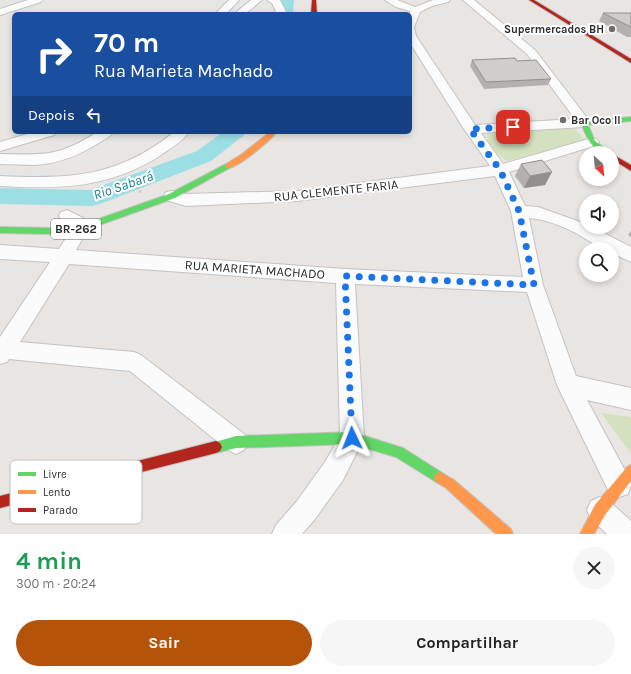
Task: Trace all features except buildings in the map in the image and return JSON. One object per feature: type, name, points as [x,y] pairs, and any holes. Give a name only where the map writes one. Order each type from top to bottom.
[{"type":"main road","points":[[314,0],[314,12]]},
{"type":"main road","points":[[532,0],[564,22],[631,61]]},
{"type":"main road","points":[[597,146],[592,142],[584,123],[631,119]]},
{"type":"main road","name":"BR-262","points":[[107,209],[146,199],[172,196],[206,179],[245,156],[272,134]]},
{"type":"main road","points":[[619,161],[631,169]]},
{"type":"main road","name":"BR-262","points":[[4,231],[71,219],[146,199]]},
{"type":"main road","points":[[142,466],[236,442],[352,438],[399,452],[450,484],[506,534]]},
{"type":"main road","points":[[587,534],[600,510],[625,478]]},
{"type":"main road","points":[[0,502],[10,499]]},
{"type":"street","points":[[0,12],[38,0]]},
{"type":"street","points":[[222,12],[234,0]]},
{"type":"street","points":[[242,12],[257,0]]},
{"type":"street","points":[[272,0],[276,1],[281,12]]},
{"type":"street","points":[[390,0],[399,6],[416,10],[429,4],[446,0]]},
{"type":"street","points":[[468,0],[532,52],[584,123]]},
{"type":"street","points":[[412,20],[416,10]]},
{"type":"street","points":[[412,38],[470,129],[500,170],[519,211],[534,285],[568,385],[625,478]]},
{"type":"street","points":[[470,129],[584,123]]},
{"type":"street","points":[[0,146],[42,134]]},
{"type":"street","points":[[0,159],[37,160],[53,158],[71,151],[102,134]]},
{"type":"street","points":[[0,181],[77,181],[117,171],[124,169],[168,145],[180,134]]},
{"type":"street","name":"RUA CLEMENTE FARIA","points":[[172,196],[186,200],[297,196],[500,170],[592,142]]},
{"type":"street","points":[[519,211],[538,213],[580,228],[631,255]]},
{"type":"street","points":[[71,219],[64,256],[1,351],[134,362],[236,442]]},
{"type":"street","name":"RUA MARIETA MACHADO","points":[[0,252],[345,276],[534,285]]},
{"type":"street","points":[[285,534],[306,510],[334,471],[352,438],[345,276]]},
{"type":"street","points":[[568,385],[631,399]]},
{"type":"street","points":[[600,510],[626,534]]},
{"type":"path","points":[[128,173],[146,199]]},
{"type":"green space","points":[[574,128],[585,140],[507,161],[493,148],[487,136],[487,131]]},
{"type":"green space","points":[[601,413],[631,417],[631,453]]},
{"type":"waterway","name":"Rio Sabará","points":[[286,12],[287,0]]},
{"type":"waterway","name":"Rio Sabará","points":[[0,196],[92,198],[204,156],[233,134]]},
{"type":"traffic: fast","points":[[597,146],[592,142],[584,123],[631,119]]},
{"type":"traffic: fast","points":[[0,230],[51,231],[80,229],[172,196],[229,166]]},
{"type":"traffic: fast","points":[[216,447],[236,442],[352,438],[399,452],[440,478]]},
{"type":"traffic: slow","points":[[229,166],[245,156],[272,134]]},
{"type":"traffic: slow","points":[[587,534],[600,510],[631,471]]},
{"type":"traffic: slow","points":[[440,478],[450,484],[506,534]]},
{"type":"traffic: jam","points":[[314,0],[314,12]]},
{"type":"traffic: jam","points":[[531,0],[631,61]]},
{"type":"traffic: jam","points":[[619,161],[631,169]]},
{"type":"traffic: jam","points":[[142,466],[216,447]]},
{"type":"traffic: jam","points":[[0,502],[10,499]]},
{"type":"place","name":"Supermercados BH","points":[[612,29]]},
{"type":"place","name":"Bar Oco II","points":[[563,120]]},
{"type":"route","points":[[352,438],[345,276],[534,285],[519,211],[500,170],[470,129],[513,127]]}]
